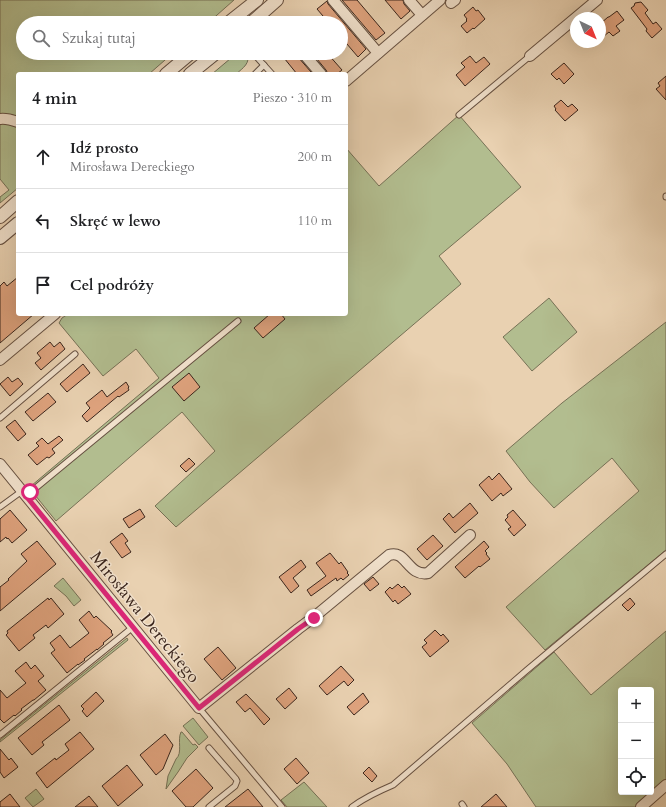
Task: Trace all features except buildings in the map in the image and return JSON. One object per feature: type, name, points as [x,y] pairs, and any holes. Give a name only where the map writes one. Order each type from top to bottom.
[{"type":"street","points":[[237,16],[257,0]]},
{"type":"street","points":[[259,16],[277,0]]},
{"type":"street","points":[[333,0],[347,16]]},
{"type":"street","points":[[409,0],[422,15]]},
{"type":"street","points":[[348,79],[440,0]]},
{"type":"street","points":[[530,56],[597,0]]},
{"type":"street","points":[[348,18],[378,53]]},
{"type":"street","points":[[168,72],[183,60]]},
{"type":"street","points":[[193,72],[208,60]]},
{"type":"street","points":[[309,60],[319,72]]},
{"type":"street","points":[[0,119],[4,118],[16,121]]},
{"type":"street","points":[[0,217],[16,203]]},
{"type":"street","points":[[0,238],[16,225]]},
{"type":"street","points":[[0,360],[53,316]]},
{"type":"street","name":"Mirosława Dereckiego","points":[[0,464],[199,708]]},
{"type":"street","points":[[199,708],[314,618],[389,555],[393,553],[400,555],[416,572],[428,574],[470,535]]},
{"type":"street","points":[[640,807],[666,785]]},
{"type":"lane","points":[[459,115],[530,56]]},
{"type":"lane","points":[[259,60],[270,72]]},
{"type":"lane","points":[[257,72],[264,65]]},
{"type":"lane","points":[[0,507],[24,493],[238,321]]},
{"type":"lane","points":[[0,418],[75,354]]},
{"type":"lane","points":[[352,807],[393,785],[666,554]]},
{"type":"lane","points":[[0,735],[133,627]]},
{"type":"lane","name":"Mirosława Dereckiego","points":[[199,708],[282,807]]},
{"type":"lane","points":[[209,748],[237,781],[235,786],[209,807]]},
{"type":"green space","points":[[0,0],[234,0],[216,16],[16,16],[16,60],[165,60],[151,72],[16,72],[16,116],[0,115]]},
{"type":"green space","points":[[229,60],[248,60],[246,65],[239,72],[214,72]]},
{"type":"green space","points":[[459,115],[521,187],[439,256],[461,284],[176,527],[155,506],[215,451],[182,412],[56,521],[35,495],[31,486],[159,378],[136,349],[103,376],[59,323],[62,318],[65,316],[348,316],[348,150],[379,186]]},
{"type":"green space","points":[[0,122],[16,127],[16,190],[0,203],[0,197],[9,190],[0,179]]},
{"type":"green space","points":[[549,298],[577,332],[532,371],[503,337]]},
{"type":"green space","points":[[666,322],[666,550],[545,650],[506,607],[639,491],[612,458],[554,508],[530,482],[506,451],[562,403]]},
{"type":"green space","points":[[63,578],[81,600],[74,606],[66,596],[54,586]]},
{"type":"green space","points":[[666,631],[666,782],[654,792],[654,687],[618,687],[618,795],[651,795],[637,807],[536,807],[507,764],[472,723],[554,652],[591,695]]},
{"type":"green space","points":[[127,638],[128,640],[0,742],[0,740]]},
{"type":"green space","points":[[193,718],[208,737],[199,745],[183,726]]},
{"type":"green space","points":[[181,732],[193,745],[195,744],[198,747],[187,758],[166,789],[168,776],[180,750]]},
{"type":"green space","points":[[304,782],[327,807],[287,807],[281,800]]},
{"type":"green space","points":[[36,789],[44,799],[33,807],[25,798]]},
{"type":"route","points":[[30,492],[26,496],[199,708],[314,618]]}]
